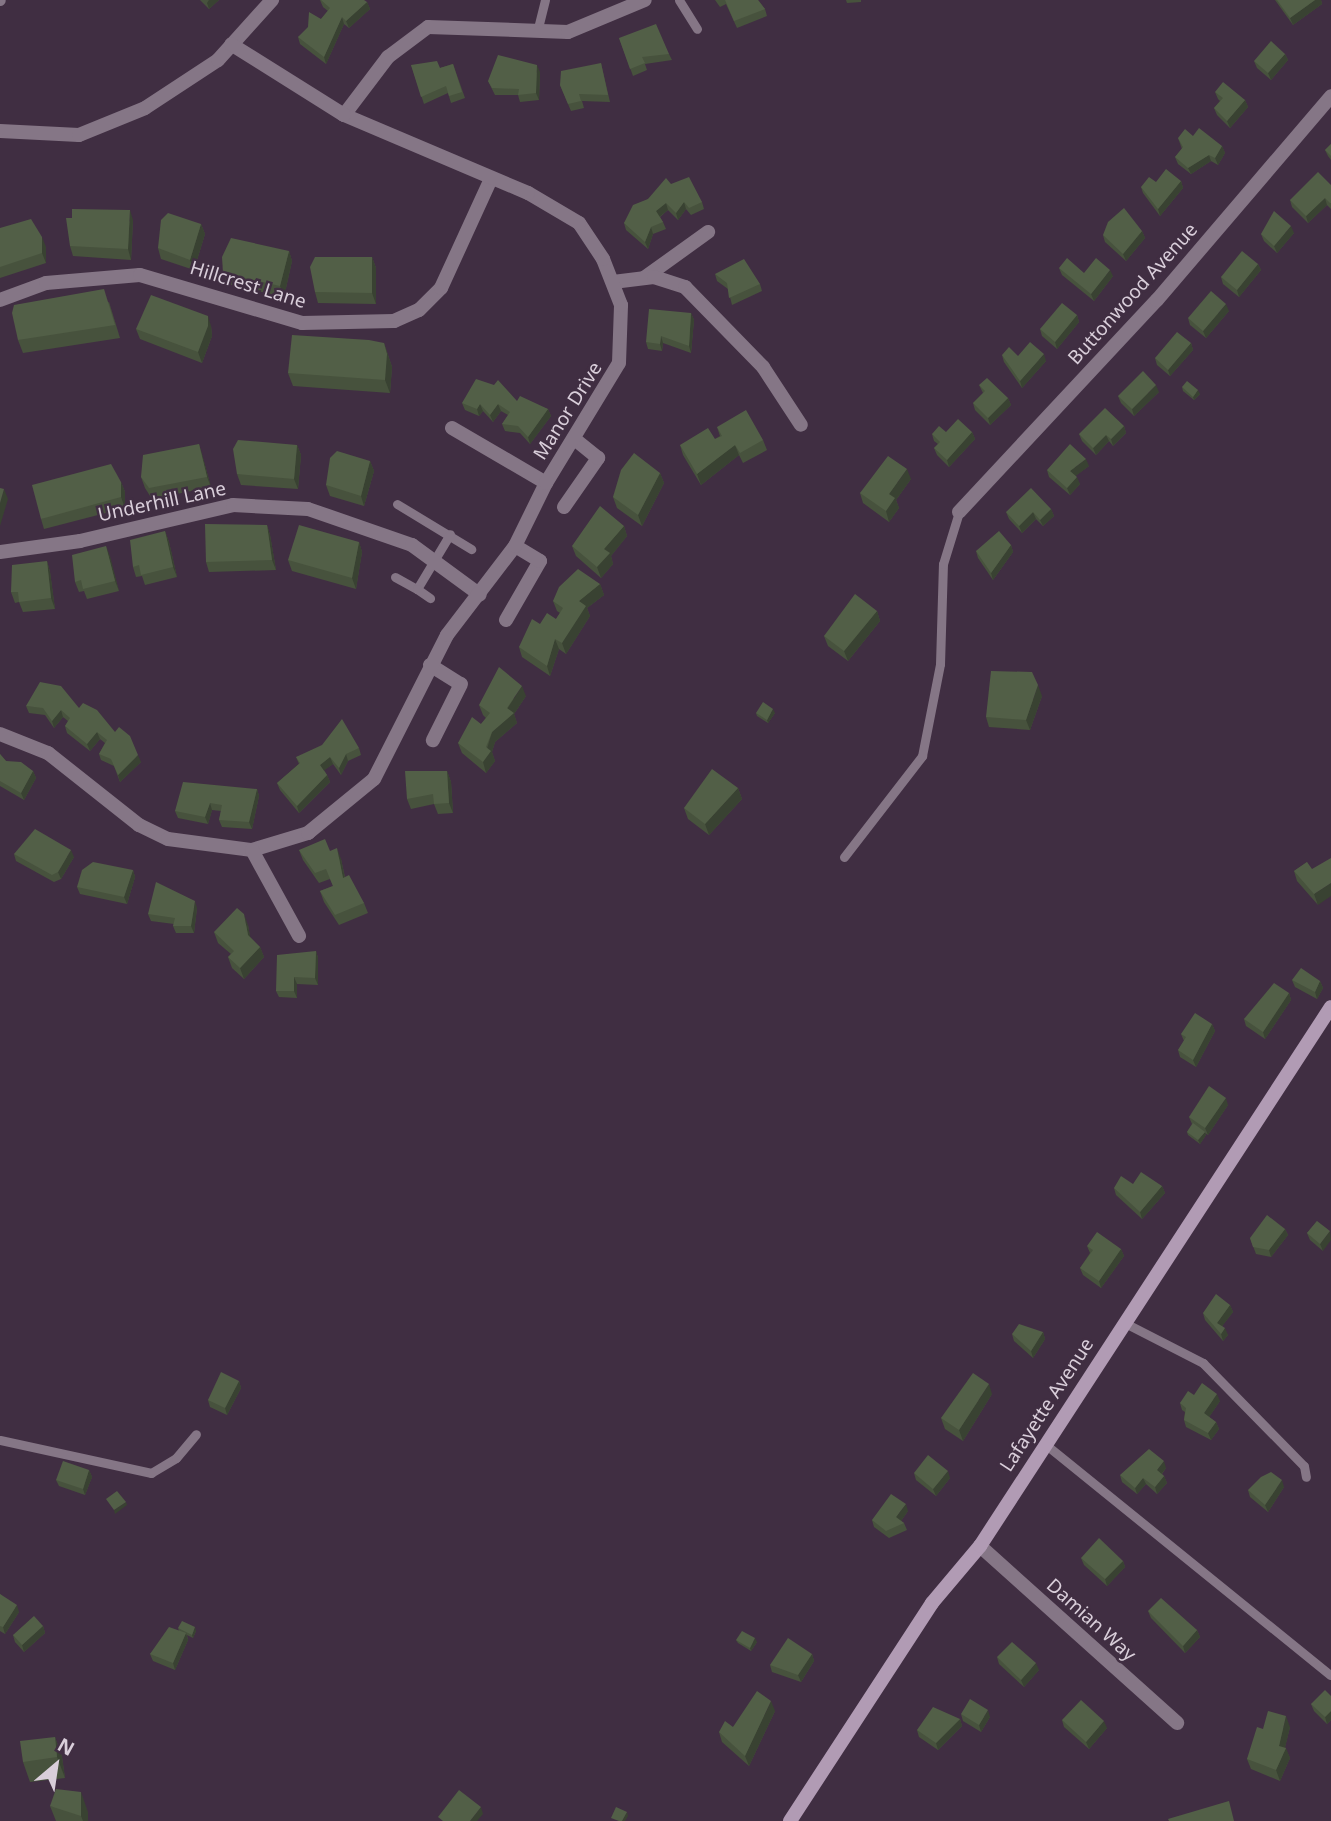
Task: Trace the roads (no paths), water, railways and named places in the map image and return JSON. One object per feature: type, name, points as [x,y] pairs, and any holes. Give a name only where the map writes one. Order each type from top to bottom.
[{"type":"street","points":[[0,131],[79,135],[114,123],[185,85],[231,44],[272,0]]},
{"type":"street","points":[[344,115],[388,57],[428,27],[537,32],[592,26],[645,0]]},
{"type":"street","name":"Manor Drive","points":[[0,734],[48,752],[153,834],[202,847],[252,850],[308,833],[359,797],[388,755],[430,665],[515,546],[546,482],[576,440],[619,363],[621,305],[613,282],[579,223],[491,179],[344,115],[231,44]]},
{"type":"street","name":"Buttonwood Avenue","points":[[959,512],[1157,300],[1331,96]]},
{"type":"street","name":"Hillcrest Lane","points":[[0,300],[46,283],[140,275],[302,323],[394,321],[419,310],[441,288],[491,179]]},
{"type":"street","points":[[644,278],[708,232]]},
{"type":"street","points":[[613,282],[644,278],[670,280],[701,300],[775,382],[802,425]]},
{"type":"street","points":[[452,428],[546,482]]},
{"type":"street","points":[[564,507],[598,458],[576,440]]},
{"type":"street","name":"Underhill Lane","points":[[0,552],[80,541],[192,512],[258,506],[348,520],[435,560],[480,595]]},
{"type":"street","points":[[506,620],[540,561],[515,546]]},
{"type":"street","points":[[430,665],[461,684],[433,740]]},
{"type":"street","points":[[252,850],[299,936]]},
{"type":"street","name":"Lafayette Avenue","points":[[790,1821],[932,1603],[980,1546],[1123,1322],[1331,1007]]},
{"type":"street","name":"Damian Way","points":[[980,1546],[1177,1723]]},
{"type":"lane","points":[[537,32],[545,0]]},
{"type":"lane","points":[[679,0],[697,29]]},
{"type":"lane","points":[[397,504],[471,549]]},
{"type":"lane","points":[[844,857],[922,756],[939,674],[943,564],[959,512]]},
{"type":"lane","points":[[417,589],[450,534]]},
{"type":"lane","points":[[395,577],[430,598]]},
{"type":"lane","points":[[1123,1322],[1188,1350],[1304,1466],[1306,1477]]},
{"type":"lane","points":[[0,1440],[151,1473],[176,1458],[196,1434]]},
{"type":"lane","points":[[1045,1444],[1329,1675]]}]
